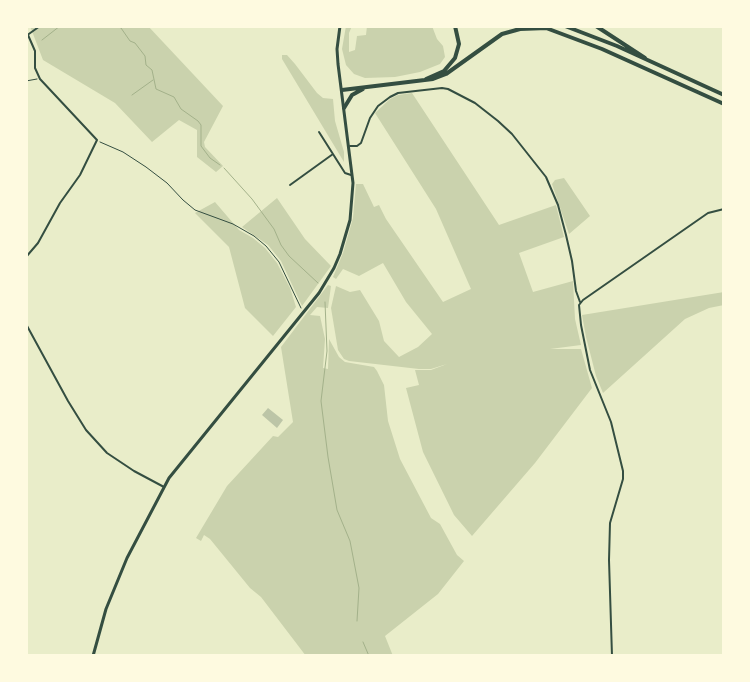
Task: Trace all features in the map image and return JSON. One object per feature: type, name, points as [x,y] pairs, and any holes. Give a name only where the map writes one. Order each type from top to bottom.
[{"type":"highway","points":[[420,81],[438,74],[451,66],[459,44],[455,26]]},
{"type":"highway","points":[[542,26],[602,49],[724,104]]},
{"type":"highway","points":[[565,26],[724,95]]},
{"type":"highway","points":[[596,26],[629,46],[650,62]]},
{"type":"highway","points":[[342,90],[434,79],[446,74],[502,34],[520,29],[547,28]]},
{"type":"highway","points":[[344,108],[352,95],[365,88]]},
{"type":"main road","points":[[93,656],[106,609],[127,558],[164,487],[175,470],[323,287],[340,254],[350,220],[353,200],[353,175],[337,50],[340,26]]},
{"type":"street","points":[[26,258],[80,175],[97,140],[40,79],[34,68],[35,52],[27,35],[40,26]]},
{"type":"street","points":[[350,146],[357,146],[361,143],[370,118],[378,106],[390,97],[398,93],[442,88],[448,89],[475,103],[498,121],[512,134],[546,177],[558,205],[572,260],[576,290],[580,302],[581,325],[593,379],[611,422],[623,471],[610,523],[609,560],[612,656]]},
{"type":"street","points":[[319,132],[345,173],[353,175]]},
{"type":"street","points":[[290,185],[333,154]]},
{"type":"street","points":[[580,302],[708,213],[724,209]]},
{"type":"street","points":[[26,324],[86,430],[108,453],[164,487]]},
{"type":"path","points":[[26,81],[40,79]]},
{"type":"path","points":[[97,140],[123,152],[146,167],[167,183],[195,210],[233,224],[254,236],[266,246],[279,262],[304,312]]},
{"type":"green space","points":[[30,26],[148,26],[223,106],[204,142],[205,147],[223,166],[216,172],[197,157],[197,130],[179,120],[152,142],[115,103],[43,60]]},
{"type":"green space","points":[[346,26],[352,26],[349,33],[349,52],[355,50],[357,36],[366,35],[367,26],[432,26],[437,39],[443,46],[445,57],[440,64],[420,72],[395,77],[365,78],[354,74],[346,65],[342,49]]},
{"type":"green space","points":[[282,55],[287,55],[317,93],[323,98],[333,99],[335,121],[344,152],[344,162],[282,59]]},
{"type":"green space","points":[[412,93],[499,225],[556,205],[564,237],[519,253],[533,292],[573,281],[575,319],[581,345],[550,349],[581,349],[592,388],[535,463],[472,536],[454,515],[423,452],[406,388],[419,385],[415,370],[431,370],[447,364],[431,369],[419,369],[344,359],[338,350],[331,308],[336,286],[350,292],[360,290],[379,321],[384,341],[399,357],[418,347],[432,334],[406,302],[383,263],[359,276],[343,269],[336,279],[333,277],[343,253],[353,218],[356,184],[363,184],[374,207],[379,205],[386,219],[443,302],[471,289],[436,209],[375,113],[390,99],[398,95]]},
{"type":"green space","points":[[564,178],[590,216],[569,234],[552,184],[555,180]]},
{"type":"green space","points":[[277,198],[305,239],[331,266],[302,306],[281,261],[268,245],[242,227]]},
{"type":"green space","points":[[215,202],[239,230],[265,248],[277,263],[290,288],[296,307],[273,336],[245,308],[229,247],[195,213]]},
{"type":"green space","points":[[328,285],[331,286],[328,308],[317,307],[310,315],[320,316],[325,339],[323,368],[328,369],[329,339],[339,357],[345,362],[374,367],[377,371],[384,385],[388,421],[400,459],[431,518],[440,524],[457,555],[464,561],[438,594],[385,636],[393,656],[344,656],[343,654],[335,656],[306,656],[261,597],[250,588],[210,539],[204,535],[201,541],[196,538],[227,486],[273,436],[278,437],[293,422],[281,347]]},
{"type":"green space","points":[[724,292],[724,305],[709,308],[685,319],[603,393],[596,376],[582,315]]},
{"type":"building","points":[[268,408],[283,420],[277,428],[262,415]]},
{"type":"waterway","points":[[42,40],[60,26]]},
{"type":"waterway","points":[[118,26],[145,56],[146,65],[152,70],[156,89],[174,97],[181,109],[201,125],[201,146],[210,158],[220,165]]},
{"type":"waterway","points":[[132,95],[153,80]]},
{"type":"waterway","points":[[224,168],[252,199],[274,229],[281,245],[289,256],[318,283]]},
{"type":"waterway","points":[[325,302],[327,351],[321,401],[337,510],[350,541],[359,588],[357,621]]},
{"type":"waterway","points":[[363,642],[369,656]]}]
